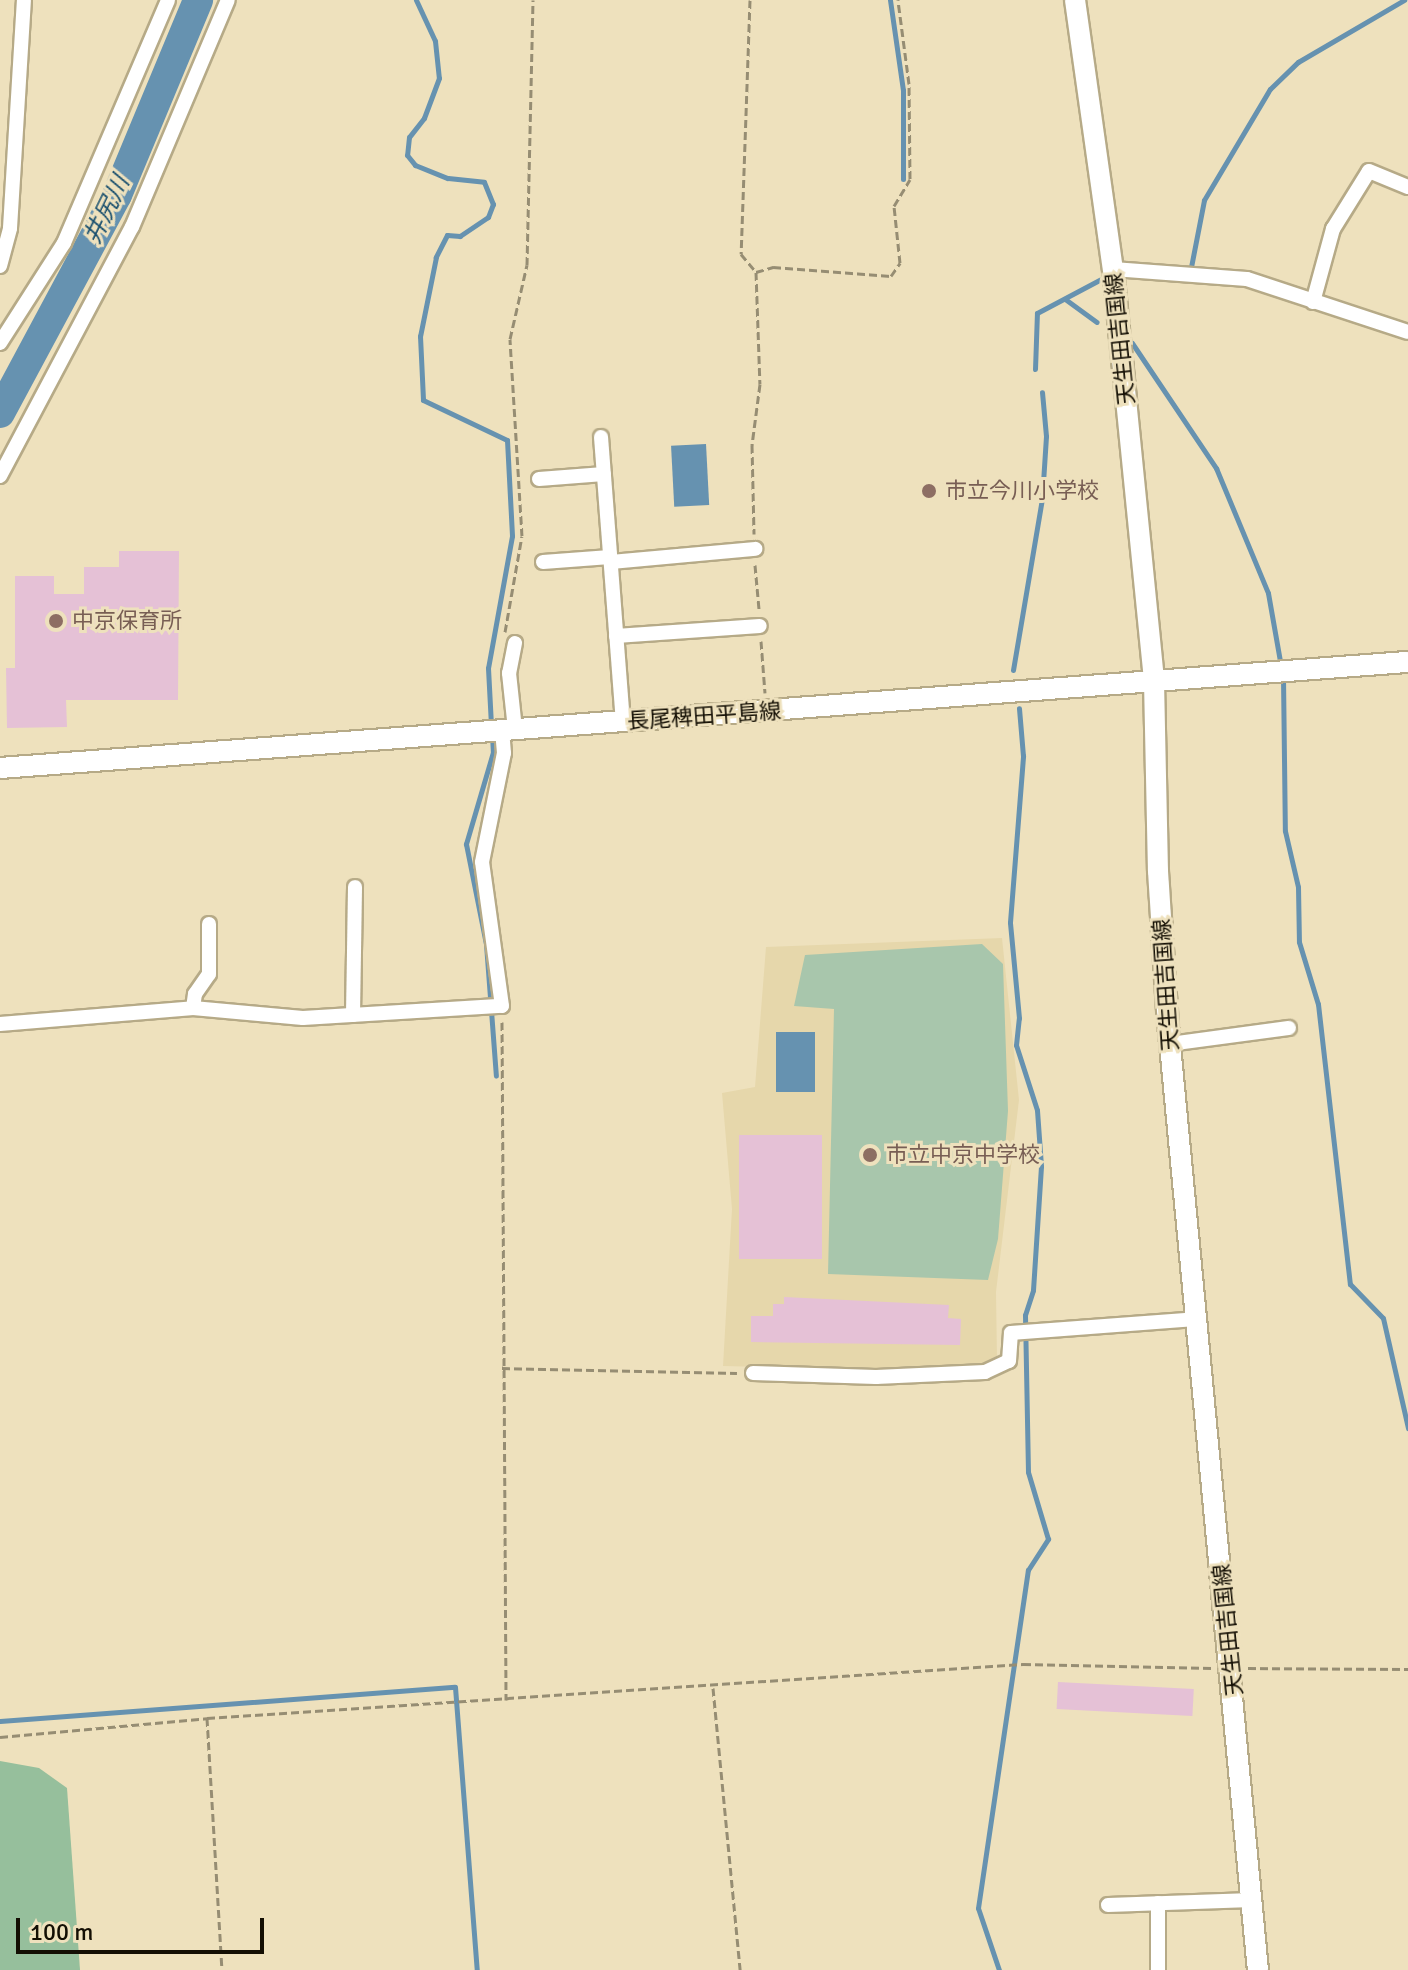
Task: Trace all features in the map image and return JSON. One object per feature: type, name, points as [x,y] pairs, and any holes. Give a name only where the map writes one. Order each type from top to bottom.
[{"type":"main road","name":"天生田吉国線","points":[[1075,0],[1113,269],[1154,681],[1158,871],[1170,1044],[1233,1668],[1258,1970]]},
{"type":"main road","name":"長尾稗田平島線","points":[[0,768],[1408,662]]},
{"type":"street","points":[[0,266],[10,228],[24,0]]},
{"type":"street","points":[[0,343],[64,243],[168,0]]},
{"type":"street","points":[[0,476],[132,227],[228,0]]},
{"type":"street","points":[[1313,302],[1333,229],[1369,171],[1408,187]]},
{"type":"street","points":[[1113,269],[1230,275],[1408,332]]},
{"type":"street","points":[[601,437],[623,722]]},
{"type":"street","points":[[539,479],[604,474]]},
{"type":"street","points":[[543,562],[755,549]]},
{"type":"street","points":[[616,636],[760,626]]},
{"type":"street","points":[[0,1024],[193,1008],[303,1018],[502,1006],[482,862],[509,730],[509,642]]},
{"type":"street","points":[[353,1015],[355,887]]},
{"type":"street","points":[[193,1008],[195,994],[209,974],[209,924]]},
{"type":"street","points":[[1170,1044],[1289,1028]]},
{"type":"street","points":[[753,1373],[876,1377],[985,1372],[1009,1361],[1011,1333],[1198,1319]]},
{"type":"street","points":[[1108,1905],[1252,1900]]},
{"type":"street","points":[[1158,1903],[1158,1970]]},
{"type":"path","points":[[509,642],[522,536],[510,339],[527,265],[533,0]]},
{"type":"path","points":[[750,0],[741,142],[741,254],[756,272],[760,384],[752,445],[755,549],[766,712]]},
{"type":"path","points":[[756,272],[773,267],[891,276],[900,263],[894,206],[910,179],[909,116],[898,0]]},
{"type":"path","points":[[502,1006],[506,1700]]},
{"type":"path","points":[[502,1368],[753,1373]]},
{"type":"path","points":[[0,1737],[207,1718],[713,1688],[1023,1664],[1408,1669]]},
{"type":"path","points":[[713,1688],[740,1970]]},
{"type":"path","points":[[207,1718],[222,1970]]},
{"type":"shaded area","name":"市立中京中学校","points":[[1002,938],[1019,1100],[996,1292],[997,1359],[993,1365],[876,1370],[723,1366],[732,1209],[722,1093],[755,1087],[766,947]]},
{"type":"green space","points":[[982,944],[1003,964],[1008,1111],[998,1239],[988,1280],[828,1274],[834,1009],[794,1006],[805,955]]},
{"type":"green space","points":[[0,1761],[39,1768],[67,1788],[80,1970],[0,1970]]},
{"type":"water","points":[[706,444],[709,505],[674,507],[671,446]]},
{"type":"water","points":[[776,1032],[815,1032],[815,1092],[776,1092]]},
{"type":"building","points":[[119,551],[179,551],[178,700],[66,700],[67,727],[7,728],[6,668],[15,668],[15,576],[54,576],[54,594],[84,594],[84,567],[119,567]]},
{"type":"building","points":[[739,1135],[822,1135],[822,1259],[739,1259]]},
{"type":"building","points":[[784,1297],[949,1305],[948,1318],[961,1319],[960,1345],[751,1342],[751,1316],[773,1316],[773,1304],[784,1304]]},
{"type":"building","points":[[1058,1682],[1194,1689],[1192,1716],[1057,1709]]},
{"type":"waterway","name":"井尻川","points":[[0,413],[117,195],[198,0]]},
{"type":"waterway","points":[[416,0],[435,41],[439,78],[424,118],[409,137],[407,155],[415,165],[448,178],[484,182],[493,204],[488,217],[460,236],[447,235],[436,257],[420,336],[423,400],[507,440],[512,536],[488,668],[491,726]]},
{"type":"waterway","points":[[890,0],[903,90],[903,179]]},
{"type":"waterway","points":[[1191,267],[1204,200],[1270,89],[1298,62],[1404,0]]},
{"type":"waterway","points":[[1035,369],[1037,313],[1107,276]]},
{"type":"waterway","points":[[1065,299],[1097,322]]},
{"type":"waterway","points":[[1132,343],[1216,468],[1268,593],[1281,667]]},
{"type":"waterway","points":[[1013,670],[1042,498],[1046,436],[1042,392]]},
{"type":"waterway","points":[[1283,677],[1285,831],[1298,887],[1299,942],[1318,1004],[1350,1284],[1383,1318],[1408,1428]]},
{"type":"waterway","points":[[999,1970],[978,1908],[1028,1570],[1048,1539],[1028,1472],[1025,1315],[1033,1290],[1041,1166],[1037,1110],[1016,1045],[1019,1018],[1010,922],[1023,756],[1019,708]]},
{"type":"waterway","points":[[492,735],[493,752],[466,844],[486,944],[496,1076]]},
{"type":"waterway","points":[[0,1721],[455,1687],[477,1970]]},
{"type":"place","name":"市立今川小学校","points":[[929,491]]},
{"type":"place","name":"中京保育所","points":[[56,621]]},
{"type":"place","name":"市立中京中学校","points":[[870,1155]]}]
